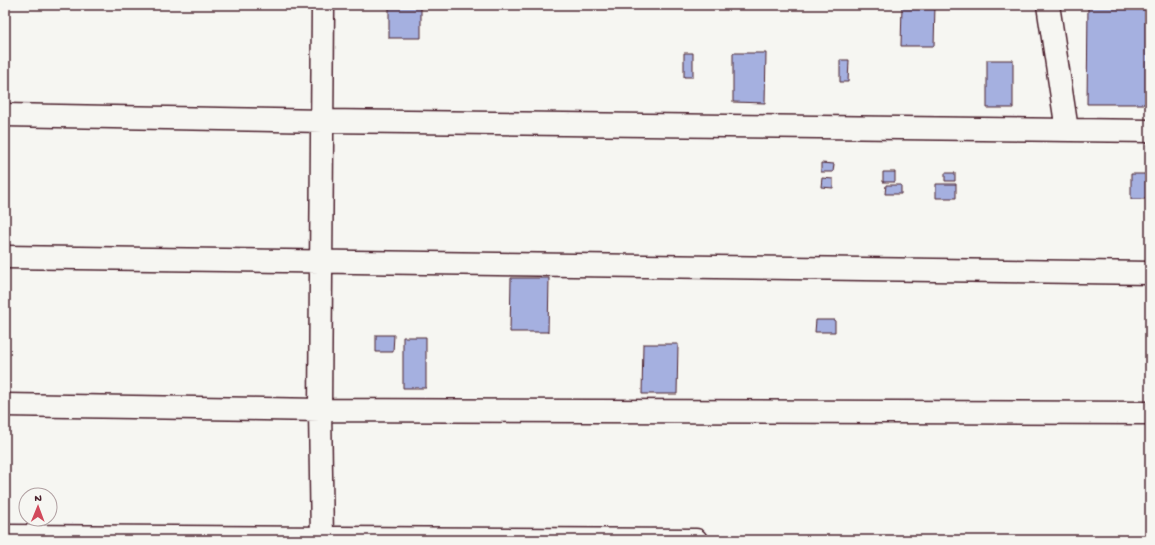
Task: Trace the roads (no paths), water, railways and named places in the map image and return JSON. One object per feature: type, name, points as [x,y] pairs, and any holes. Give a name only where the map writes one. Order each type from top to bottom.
[{"type":"street","points":[[322,539],[320,410],[323,5]]},
{"type":"street","points":[[1048,5],[1067,130]]},
{"type":"street","points":[[5,115],[323,121],[1150,131]]},
{"type":"street","points":[[5,257],[1150,273]]},
{"type":"street","points":[[5,405],[320,410],[1150,413]]},
{"type":"street","points":[[5,536],[696,540]]}]
